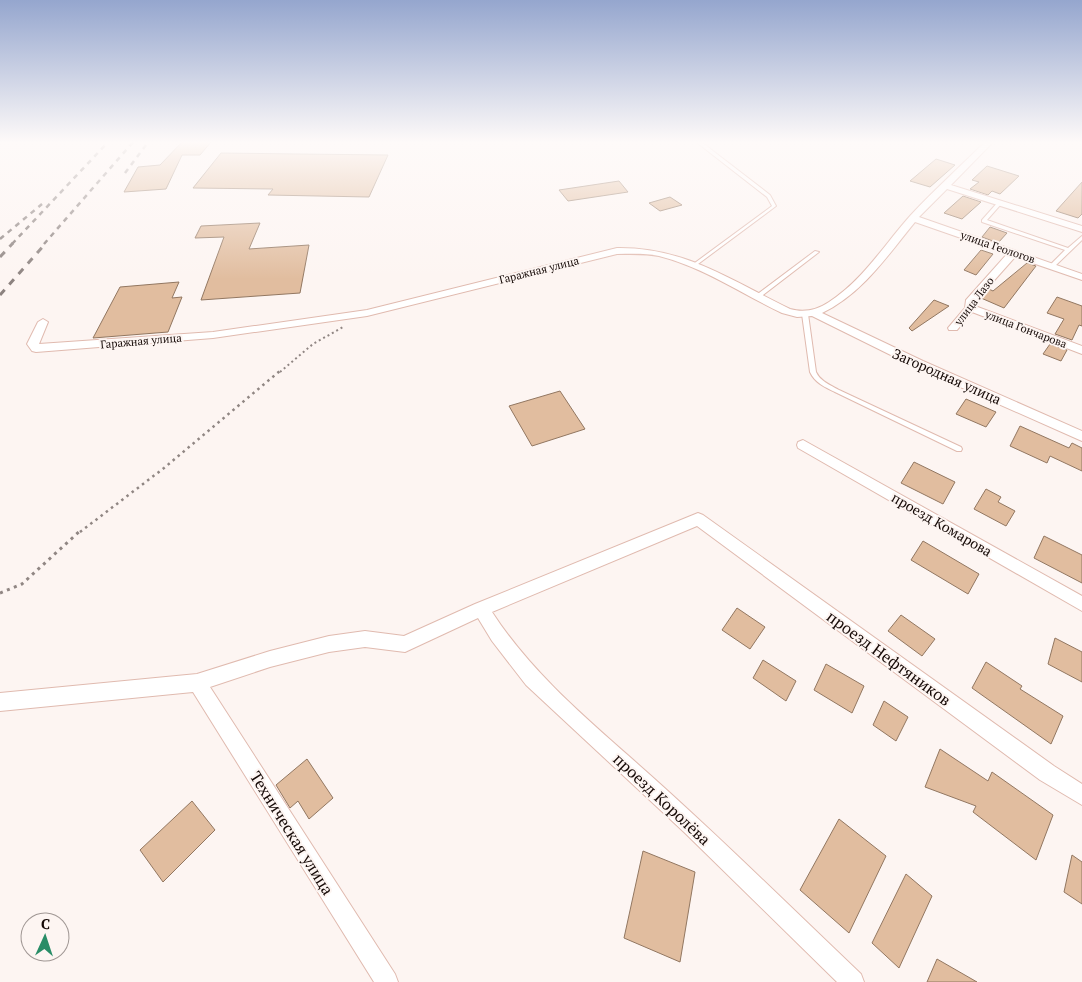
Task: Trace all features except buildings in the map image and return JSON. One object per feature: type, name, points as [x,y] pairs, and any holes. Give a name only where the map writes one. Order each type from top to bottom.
[{"type":"street","points":[[810,314],[833,304],[870,271],[913,218],[944,187]]},
{"type":"street","points":[[948,187],[1082,229]]},
{"type":"street","name":"улица Геологов","points":[[913,218],[1082,277]]},
{"type":"street","name":"Гаражная улица","points":[[43,322],[33,344],[36,348],[44,349],[213,335],[367,313],[618,251],[657,253],[694,266],[786,311],[810,314]]},
{"type":"street","name":"улица Лазо","points":[[953,328],[970,308],[970,302],[1014,252]]},
{"type":"street","name":"улица Гончарова","points":[[970,308],[1082,350]]},
{"type":"street","name":"Загородная улица","points":[[810,314],[1082,436]]},
{"type":"street","name":"проезд Комарова","points":[[802,445],[1082,604]]},
{"type":"street","name":"проезд Нефтяников","points":[[481,609],[698,519],[1047,773],[1082,795]]},
{"type":"street","points":[[0,702],[197,683],[270,659],[329,644],[365,639],[405,644],[481,609]]},
{"type":"street","name":"проезд Королёва","points":[[481,609],[498,636],[532,679],[691,825],[853,982]]},
{"type":"street","name":"Техническая улица","points":[[197,683],[387,982]]},
{"type":"lane","points":[[694,266],[774,206],[769,196],[757,187]]},
{"type":"lane","points":[[1000,203],[984,221],[1069,250]]},
{"type":"lane","points":[[1052,266],[1082,237]]},
{"type":"lane","points":[[757,297],[817,252]]},
{"type":"lane","points":[[810,314],[813,372],[816,378],[837,391],[959,449]]},
{"type":"path","points":[[0,594],[22,584],[88,524],[164,468],[313,344],[367,313]]},
{"type":"railway","points":[[12,244],[66,187]]},
{"type":"railway","points":[[44,244],[94,187]]},
{"type":"railway","points":[[0,239],[42,204]]},
{"type":"railway","points":[[0,257],[13,243]]},
{"type":"railway","points":[[0,295],[46,243]]}]
